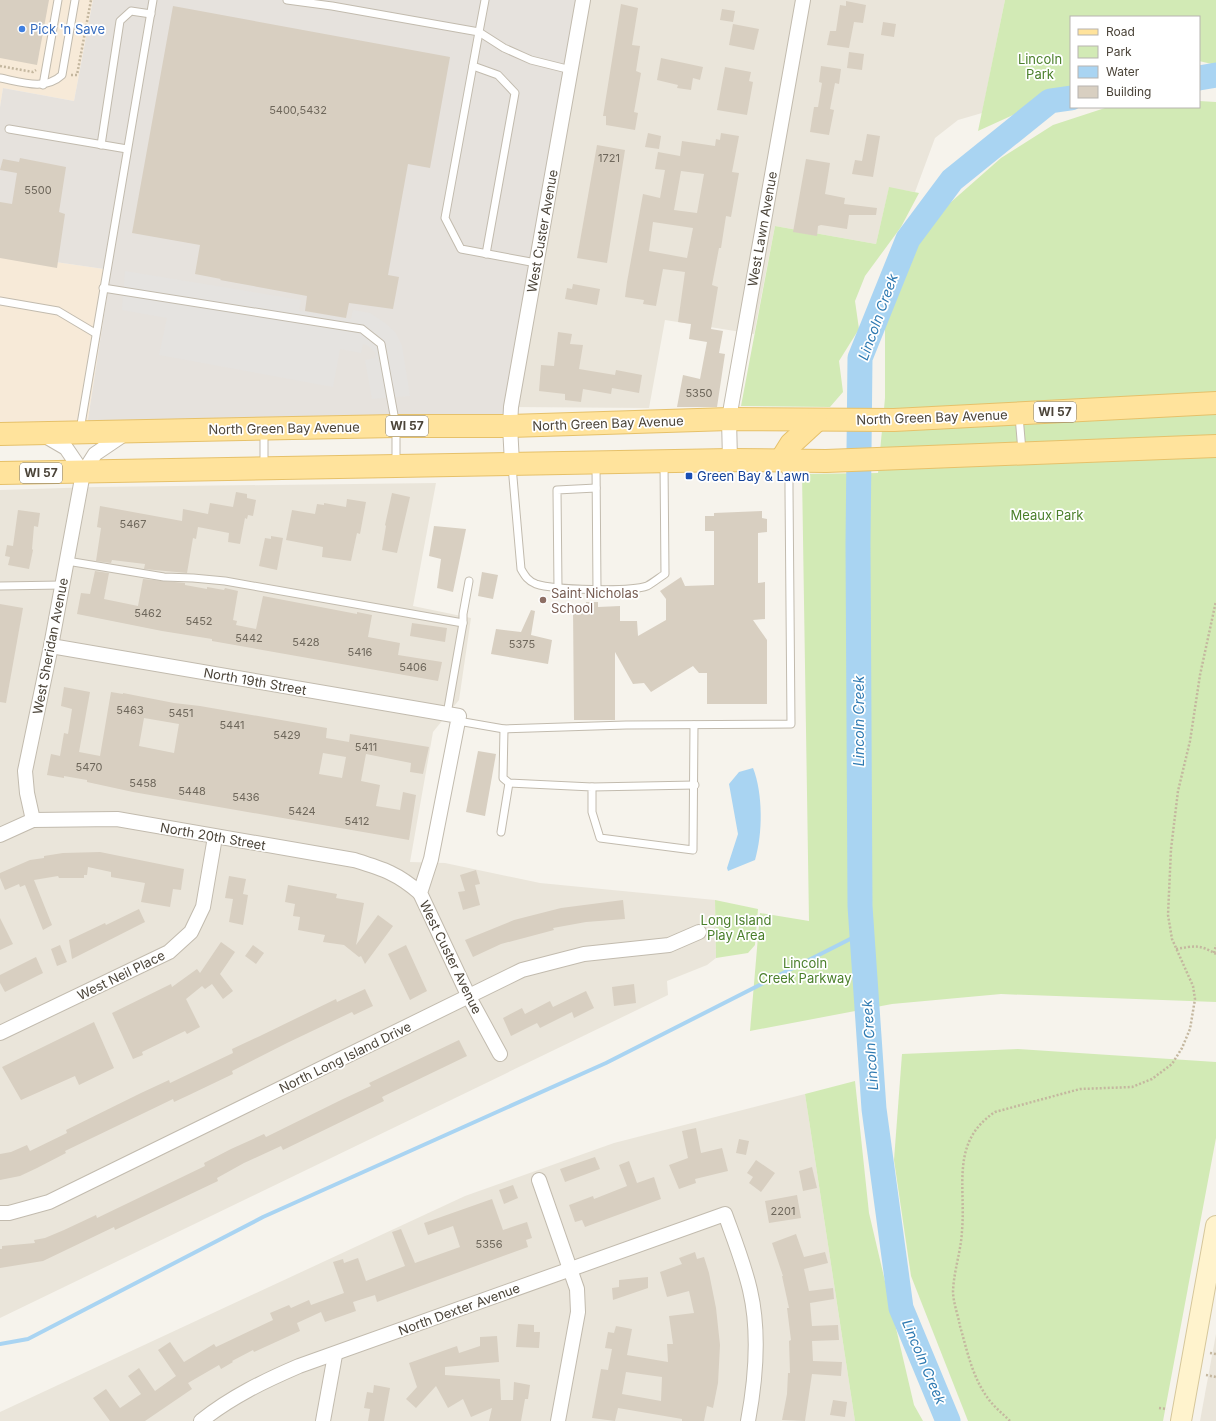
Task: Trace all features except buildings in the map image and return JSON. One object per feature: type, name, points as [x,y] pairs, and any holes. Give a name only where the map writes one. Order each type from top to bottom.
[{"type":"main road","name":"North Green Bay Avenue","points":[[6,432],[41,433],[396,426],[510,426],[729,420],[894,420],[1216,403]]},
{"type":"main road","points":[[781,460],[791,444],[821,421]]},
{"type":"main road","name":"WI 57","points":[[0,473],[83,473],[512,463],[730,460],[826,461],[1216,446]]},
{"type":"street","name":"West Custer Avenue","points":[[512,463],[510,426],[512,407],[536,263],[584,0]]},
{"type":"street","name":"West Lawn Avenue","points":[[730,460],[729,420],[803,0]]},
{"type":"street","name":"West Sheridan Avenue","points":[[33,820],[27,793],[25,771],[51,646],[83,473],[95,454],[129,431]]},
{"type":"street","points":[[41,433],[66,448],[76,460],[83,473]]},
{"type":"street","name":"North 19th Street","points":[[51,646],[455,717]]},
{"type":"street","name":"West Custer Avenue","points":[[455,717],[431,859],[420,893],[469,997],[500,1054]]},
{"type":"street","name":"North 20th Street","points":[[0,835],[33,820],[117,819],[214,837],[354,860],[380,868],[402,878],[420,893]]},
{"type":"street","name":"West Neil Place","points":[[0,1033],[169,952],[191,932],[203,907],[214,837]]},
{"type":"street","name":"North Long Island Drive","points":[[0,1213],[9,1213],[49,1202],[522,970],[584,954],[669,945],[699,932]]},
{"type":"street","points":[[539,1180],[577,1289],[578,1312],[558,1421]]},
{"type":"street","name":"North Dexter Avenue","points":[[201,1421],[233,1398],[268,1379],[299,1366],[335,1355],[570,1268],[725,1214],[740,1255],[753,1308],[755,1330],[755,1371],[748,1421]]},
{"type":"street","points":[[1174,1415],[1216,1226]]},
{"type":"street","points":[[323,1421],[335,1355]]},
{"type":"lane","points":[[43,85],[58,0]]},
{"type":"lane","points":[[0,78],[43,85],[55,82],[62,75],[75,0]]},
{"type":"lane","points":[[79,432],[153,0]]},
{"type":"lane","points":[[287,0],[332,6],[479,32],[504,48],[531,60],[571,70]]},
{"type":"lane","points":[[485,0],[445,218],[461,249],[536,263]]},
{"type":"lane","points":[[101,145],[120,21],[131,11],[151,14]]},
{"type":"lane","points":[[473,66],[498,75],[514,93],[486,254]]},
{"type":"lane","points":[[9,128],[127,149]]},
{"type":"lane","points":[[103,288],[362,329],[381,344],[396,426],[396,466]]},
{"type":"lane","points":[[0,301],[58,311],[95,333]]},
{"type":"lane","points":[[1018,414],[1022,453]]},
{"type":"lane","points":[[264,428],[264,469]]},
{"type":"lane","points":[[469,581],[463,614],[455,717],[504,729],[626,725],[791,724],[789,478],[781,460]]},
{"type":"lane","points":[[512,463],[521,569],[526,579],[536,584],[558,588],[621,589],[647,586],[665,574],[664,461]]},
{"type":"lane","points":[[596,462],[597,589]]},
{"type":"lane","points":[[558,588],[557,490],[596,488]]},
{"type":"lane","points":[[67,561],[164,578],[193,578],[225,581],[463,623]]},
{"type":"lane","points":[[0,586],[62,585]]},
{"type":"lane","points":[[592,787],[592,812],[600,838],[694,850],[694,725]]},
{"type":"lane","points":[[504,729],[503,778],[509,783],[592,787],[694,785]]},
{"type":"lane","points":[[501,832],[509,783]]},
{"type":"path","points":[[77,75],[91,0]]},
{"type":"path","points":[[0,66],[33,72],[36,70]]},
{"type":"path","points":[[1010,1421],[987,1397],[977,1379],[968,1358],[953,1293],[962,1231],[963,1158],[967,1144],[986,1118],[995,1112],[1080,1089],[1132,1087],[1152,1079],[1172,1064],[1182,1048],[1190,1029],[1195,999],[1192,986],[1172,939],[1168,916],[1171,849],[1178,792],[1190,741],[1200,675],[1216,602]]},
{"type":"path","points":[[1176,950],[1197,945],[1206,948],[1215,954],[1216,945]]},
{"type":"path","points":[[1210,1354],[1216,1354]]},
{"type":"path","points":[[1206,1375],[1216,1377]]},
{"type":"path","points":[[1159,1408],[1174,1415]]},
{"type":"shaded area","points":[[0,0],[93,0],[74,101],[3,88],[0,107]]},
{"type":"shaded area","points":[[93,0],[583,0],[510,426],[86,432],[111,270],[0,254],[0,107],[3,88],[74,101]]},
{"type":"shaded area","points":[[583,0],[1005,0],[982,113],[958,120],[935,138],[915,192],[889,188],[876,244],[775,226],[754,334],[665,320],[649,408],[511,407]]},
{"type":"shaded area","points":[[0,254],[111,270],[86,432],[0,430]]},
{"type":"shaded area","points":[[125,271],[301,300],[299,311],[351,319],[353,310],[370,313],[395,332],[402,346],[410,396],[372,399],[365,360],[375,358],[376,353],[367,345],[363,344],[361,353],[340,349],[333,387],[159,355],[167,318],[122,310]]},
{"type":"shaded area","points":[[436,483],[413,606],[471,618],[459,700],[433,732],[410,862],[445,863],[540,883],[715,900],[716,958],[707,965],[667,981],[668,995],[0,1318],[0,490],[96,487]]},
{"type":"shaded area","points":[[805,1094],[855,1421],[0,1421],[0,1412],[465,1196],[614,1143]]},
{"type":"shaded area","points":[[1216,1334],[1216,1421],[1200,1421]]},
{"type":"green space","name":"Lincoln Park","points":[[1005,0],[1216,0],[1216,65],[1200,61],[1200,16],[1070,16],[1070,92],[1055,96],[978,131]]},
{"type":"green space","name":"Meaux Park","points":[[1200,101],[1216,102],[1216,1002],[1001,994],[892,1004],[750,1031],[760,913],[809,921],[802,474],[878,473],[885,398],[885,327],[898,275],[934,217],[1001,158],[1053,125],[1105,108],[1200,108]]},
{"type":"green space","points":[[889,187],[919,193],[901,227],[865,276],[855,301],[859,329],[839,361],[843,392],[830,407],[741,406],[775,226],[876,244]]},
{"type":"green space","name":"Long Island Play Area","points":[[715,900],[758,909],[755,945],[748,953],[716,958]]},
{"type":"green space","points":[[1018,1049],[1216,1062],[1216,1138],[1163,1421],[968,1421],[911,1276],[894,1160],[902,1054]]},
{"type":"green space","points":[[855,1081],[869,1213],[914,1405],[923,1421],[855,1421],[805,1094]]},
{"type":"water","points":[[753,768],[759,789],[761,814],[758,850],[755,860],[728,871],[727,868],[738,834],[729,784],[739,772]]},
{"type":"waterway","name":"Lincoln Creek","points":[[1200,78],[1216,75]]},
{"type":"waterway","name":"Lincoln Creek","points":[[948,1421],[901,1308],[874,1109],[860,906],[858,544],[860,358],[908,239],[952,180],[1050,101],[1070,98]]},
{"type":"waterway","points":[[0,1344],[28,1339],[263,1217],[606,1063],[862,933]]},
{"type":"place","name":"Pick 'n Save","points":[[22,29]]},
{"type":"place","name":"Green Bay & Lawn","points":[[689,476]]},
{"type":"place","name":"Saint Nicholas School","points":[[543,600]]},
{"type":"park label","name":"Lincoln Creek Parkway","points":[[805,970]]}]
